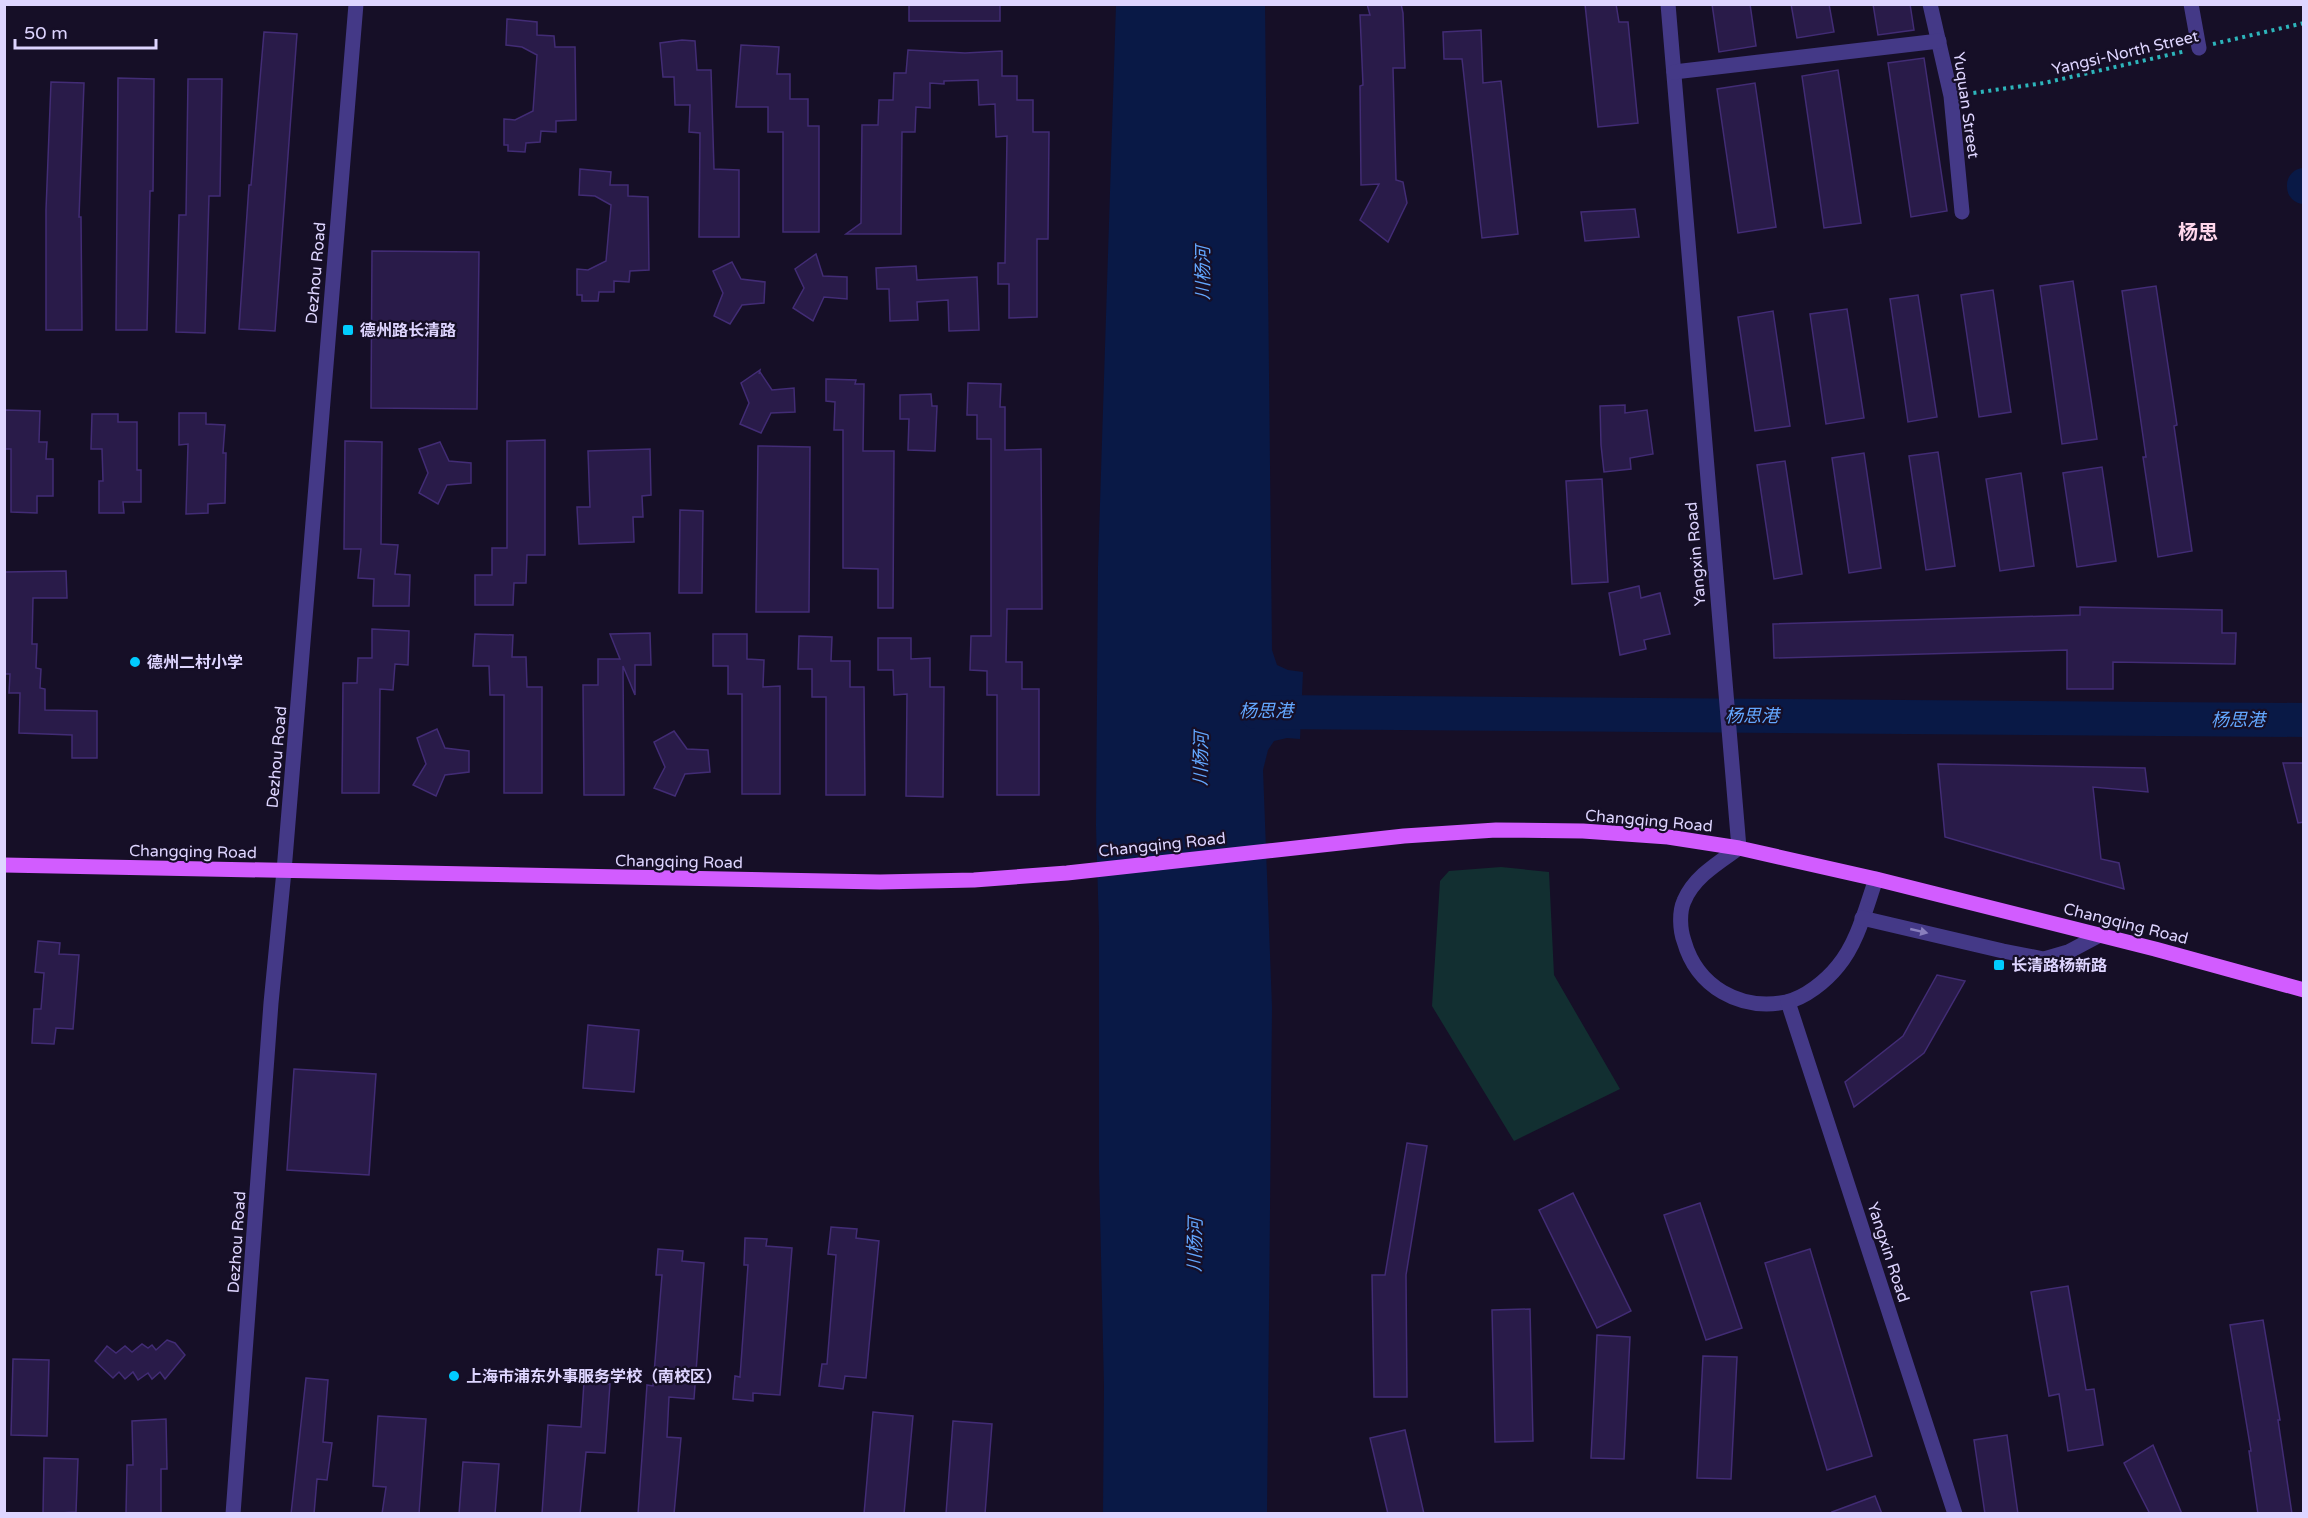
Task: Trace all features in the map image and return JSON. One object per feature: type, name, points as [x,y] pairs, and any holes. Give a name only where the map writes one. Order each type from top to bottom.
[{"type":"main road","name":"Changqing Road","points":[[4,865],[880,882],[974,880],[1067,873],[1404,836],[1496,830],[1583,831],[1668,837],[1738,848],[1876,879],[2100,935],[2304,990]]},
{"type":"street","name":"Dezhou Road","points":[[233,1514],[271,1003],[356,4]]},
{"type":"street","name":"Yangxin Road","points":[[1668,4],[1738,848]]},
{"type":"street","name":"Yuquan Street","points":[[1930,4],[1951,96],[1962,212]]},
{"type":"street","points":[[2191,4],[2199,48]]},
{"type":"street","points":[[1674,72],[1939,41]]},
{"type":"street","points":[[1738,848],[1697,879],[1683,903],[1681,931],[1688,956],[1703,979],[1729,997],[1760,1004],[1788,1002],[1819,986],[1839,965],[1857,933],[1876,879]]},
{"type":"street","points":[[1862,918],[2044,959],[2068,952],[2100,935]]},
{"type":"street","name":"Yangxin Road","points":[[1788,1002],[1955,1514]]},
{"type":"path","name":"Yangsi-North Street","points":[[1951,96],[2044,82],[2304,23]]},
{"type":"green space","points":[[1501,867],[1549,872],[1554,975],[1620,1089],[1514,1141],[1432,1006],[1440,881],[1449,871]]},
{"type":"water","name":"川杨河","points":[[1116,5],[1265,5],[1272,650],[1277,665],[1288,670],[1303,672],[1300,739],[1287,738],[1274,741],[1268,750],[1263,770],[1272,1007],[1267,1513],[1103,1513],[1104,1386],[1099,1170],[1099,929],[1096,826],[1098,566]]},
{"type":"building","points":[[909,4],[1000,4],[1000,21],[909,21]]},
{"type":"building","points":[[1367,4],[1401,4],[1403,13],[1405,68],[1393,68],[1396,180],[1403,182],[1407,203],[1388,242],[1360,220],[1379,184],[1361,185],[1360,86],[1363,85],[1360,15],[1370,15]]},
{"type":"building","points":[[1585,4],[1616,4],[1619,22],[1628,22],[1638,123],[1598,127]]},
{"type":"building","points":[[1712,4],[1750,4],[1756,46],[1719,52]]},
{"type":"building","points":[[1791,4],[1829,4],[1834,32],[1797,38]]},
{"type":"building","points":[[1873,4],[1910,4],[1914,30],[1878,35]]},
{"type":"building","points":[[507,19],[537,22],[537,35],[554,36],[555,47],[575,47],[576,120],[556,121],[556,132],[541,131],[540,142],[526,143],[525,152],[508,151],[508,145],[504,145],[504,119],[515,120],[533,111],[537,55],[522,47],[506,45]]},
{"type":"building","points":[[1481,30],[1483,83],[1501,81],[1518,234],[1482,238],[1462,59],[1444,59],[1443,32]]},
{"type":"building","points":[[264,32],[297,34],[275,331],[239,329],[249,185],[251,185]]},
{"type":"building","points":[[695,41],[697,70],[711,70],[714,169],[739,170],[739,237],[699,237],[700,133],[689,132],[690,105],[675,105],[674,77],[663,77],[660,43]]},
{"type":"building","points":[[741,45],[779,47],[777,74],[790,74],[790,99],[808,99],[808,126],[819,126],[819,232],[783,232],[783,132],[768,132],[768,107],[736,107]]},
{"type":"building","points":[[908,50],[965,53],[1002,51],[1002,76],[1017,76],[1017,100],[1033,100],[1033,132],[1049,132],[1048,239],[1037,239],[1037,317],[1009,318],[1009,284],[998,284],[998,263],[1005,263],[1007,136],[996,137],[995,104],[979,105],[978,80],[944,81],[944,84],[930,83],[930,108],[916,107],[915,132],[902,132],[901,234],[846,234],[861,223],[862,125],[878,125],[879,100],[893,100],[894,73],[906,73]]},
{"type":"building","points":[[1924,58],[1947,211],[1911,217],[1888,63]]},
{"type":"building","points":[[1838,70],[1861,223],[1824,228],[1802,76]]},
{"type":"building","points":[[118,78],[154,79],[153,191],[150,191],[147,330],[116,330]]},
{"type":"building","points":[[188,79],[222,79],[220,196],[209,196],[205,333],[176,332],[179,215],[186,215]]},
{"type":"building","points":[[51,82],[84,83],[79,217],[81,217],[82,330],[46,330],[46,210]]},
{"type":"building","points":[[1755,83],[1776,227],[1738,233],[1717,89]]},
{"type":"building","points":[[580,169],[611,172],[610,185],[628,185],[628,196],[648,197],[649,270],[630,271],[629,282],[614,281],[614,292],[599,292],[598,301],[582,301],[582,295],[577,295],[577,269],[588,270],[606,261],[611,205],[595,196],[579,195]]},
{"type":"building","points":[[1635,209],[1639,237],[1585,241],[1581,212]]},
{"type":"building","points":[[372,251],[479,252],[477,409],[371,408]]},
{"type":"building","points":[[816,254],[823,276],[847,277],[847,299],[824,297],[813,321],[793,308],[804,288],[795,269]]},
{"type":"building","points":[[732,262],[741,279],[765,282],[764,303],[742,305],[730,324],[714,316],[723,293],[713,271]]},
{"type":"building","points":[[916,266],[917,280],[977,277],[979,330],[949,331],[948,300],[917,302],[918,320],[890,321],[889,289],[877,289],[876,268]]},
{"type":"building","points":[[2073,281],[2097,439],[2062,444],[2040,286]]},
{"type":"building","points":[[2156,286],[2177,425],[2174,426],[2192,551],[2158,557],[2122,291]]},
{"type":"building","points":[[1993,290],[2011,412],[1979,417],[1961,295]]},
{"type":"building","points":[[1918,295],[1937,417],[1908,422],[1890,299]]},
{"type":"building","points":[[1847,309],[1864,418],[1826,424],[1810,314]]},
{"type":"building","points":[[1773,311],[1790,426],[1755,431],[1738,317]]},
{"type":"building","points":[[760,370],[759,374],[760,372],[772,390],[794,388],[795,412],[771,413],[761,433],[740,424],[749,403],[741,383]]},
{"type":"building","points":[[826,379],[856,380],[855,384],[864,384],[863,451],[894,451],[893,608],[878,608],[878,569],[843,568],[843,430],[834,430],[835,402],[826,401]]},
{"type":"building","points":[[968,383],[1001,384],[1000,407],[1005,407],[1005,450],[1041,449],[1042,609],[1007,609],[1006,662],[1022,662],[1022,689],[1039,689],[1039,795],[997,795],[997,695],[987,695],[987,671],[970,670],[971,636],[991,636],[991,439],[977,439],[977,415],[967,415]]},
{"type":"building","points":[[931,394],[932,406],[937,406],[935,451],[908,450],[909,419],[900,419],[900,395]]},
{"type":"building","points":[[1625,405],[1625,413],[1647,410],[1653,454],[1630,458],[1631,469],[1604,472],[1600,406]]},
{"type":"building","points":[[5,410],[40,411],[39,442],[47,442],[46,459],[53,459],[53,496],[37,496],[37,513],[11,512],[11,449],[5,449]]},
{"type":"building","points":[[179,413],[206,413],[206,424],[225,425],[223,453],[226,453],[225,503],[208,504],[208,513],[186,514],[188,444],[179,445]]},
{"type":"building","points":[[92,414],[118,414],[118,422],[137,422],[137,470],[141,470],[141,502],[123,502],[124,513],[99,513],[99,481],[103,481],[102,449],[91,449]]},
{"type":"building","points":[[545,440],[545,555],[527,555],[526,583],[514,583],[513,605],[475,605],[475,575],[492,575],[492,548],[507,548],[507,441]]},
{"type":"building","points":[[345,441],[382,442],[381,544],[398,545],[395,574],[410,575],[409,606],[373,606],[374,579],[358,578],[361,549],[344,549]]},
{"type":"building","points":[[440,442],[449,461],[471,463],[471,483],[447,485],[438,504],[419,493],[428,473],[419,449]]},
{"type":"building","points":[[758,446],[810,447],[809,612],[756,612]]},
{"type":"building","points":[[650,449],[651,495],[642,496],[643,517],[633,517],[634,542],[579,544],[577,507],[590,507],[588,451]]},
{"type":"building","points":[[1938,452],[1955,566],[1926,570],[1909,456]]},
{"type":"building","points":[[1864,453],[1881,568],[1849,573],[1832,458]]},
{"type":"building","points":[[1785,461],[1802,574],[1774,579],[1757,465]]},
{"type":"building","points":[[2102,467],[2116,561],[2077,567],[2063,473]]},
{"type":"building","points":[[2021,473],[2034,566],[2000,571],[1986,479]]},
{"type":"building","points":[[1602,479],[1608,582],[1572,584],[1566,481]]},
{"type":"building","points":[[680,510],[703,511],[702,593],[679,593]]},
{"type":"building","points":[[66,571],[67,598],[33,598],[32,644],[37,644],[36,668],[41,669],[40,688],[45,689],[45,710],[97,711],[97,758],[72,758],[72,735],[19,733],[20,693],[9,693],[10,674],[4,674],[4,572]]},
{"type":"building","points":[[1639,586],[1641,598],[1660,593],[1670,634],[1644,640],[1646,649],[1620,655],[1609,593]]},
{"type":"building","points":[[2080,607],[2222,610],[2222,633],[2236,633],[2235,664],[2113,662],[2113,689],[2067,689],[2067,650],[1774,658],[1773,624],[2080,615]]},
{"type":"building","points":[[372,629],[409,631],[408,665],[395,664],[393,690],[380,689],[379,793],[342,793],[343,683],[357,683],[358,658],[372,658]]},
{"type":"building","points":[[650,633],[651,665],[635,665],[635,695],[623,666],[624,795],[584,795],[583,685],[598,685],[598,659],[620,659],[610,634]]},
{"type":"building","points":[[475,634],[513,635],[512,657],[526,657],[527,687],[542,687],[542,793],[504,793],[504,695],[490,695],[489,666],[473,666]]},
{"type":"building","points":[[713,634],[747,634],[747,659],[764,660],[763,687],[780,686],[780,794],[742,794],[742,694],[728,694],[728,666],[713,666]]},
{"type":"building","points":[[799,636],[832,637],[831,661],[850,661],[850,687],[864,687],[865,795],[826,795],[826,697],[812,697],[812,669],[798,669]]},
{"type":"building","points":[[878,638],[911,638],[911,659],[930,658],[930,687],[944,687],[943,797],[906,796],[907,694],[894,695],[893,670],[878,670]]},
{"type":"building","points":[[437,729],[445,748],[469,751],[469,772],[445,775],[436,796],[413,785],[426,764],[417,738]]},
{"type":"building","points":[[674,731],[687,749],[708,750],[710,772],[685,774],[675,796],[654,788],[665,767],[654,742]]},
{"type":"building","points":[[2283,763],[2304,763],[2304,822],[2298,823]]},
{"type":"building","points":[[1938,764],[2145,768],[2148,792],[2093,787],[2101,859],[2119,863],[2124,889],[1945,837]]},
{"type":"building","points":[[38,941],[60,943],[59,954],[79,955],[73,1029],[56,1028],[54,1044],[32,1043],[34,1009],[41,1009],[44,973],[35,972]]},
{"type":"building","points":[[1937,975],[1965,981],[1924,1053],[1854,1107],[1845,1082],[1903,1036]]},
{"type":"building","points":[[588,1025],[639,1030],[634,1092],[583,1088]]},
{"type":"building","points":[[294,1069],[376,1074],[369,1175],[287,1170]]},
{"type":"building","points":[[1407,1143],[1427,1146],[1406,1275],[1407,1397],[1374,1397],[1372,1275],[1385,1275]]},
{"type":"building","points":[[1573,1193],[1631,1311],[1597,1328],[1539,1210]]},
{"type":"building","points":[[1700,1203],[1742,1328],[1706,1340],[1664,1215]]},
{"type":"building","points":[[831,1227],[857,1229],[856,1238],[879,1241],[866,1378],[845,1376],[843,1389],[819,1386],[822,1364],[827,1364],[836,1255],[828,1254]]},
{"type":"building","points":[[745,1238],[767,1239],[766,1246],[792,1248],[780,1395],[753,1393],[753,1401],[733,1399],[735,1376],[740,1377],[748,1265],[744,1265]]},
{"type":"building","points":[[658,1249],[683,1251],[682,1261],[704,1263],[694,1399],[669,1397],[667,1437],[681,1438],[674,1514],[638,1514],[647,1385],[653,1386],[662,1275],[656,1275]]},
{"type":"building","points":[[1810,1249],[1872,1456],[1827,1470],[1765,1263]]},
{"type":"building","points":[[2068,1286],[2086,1390],[2094,1389],[2103,1445],[2068,1451],[2059,1394],[2049,1396],[2031,1292]]},
{"type":"building","points":[[1530,1309],[1533,1441],[1495,1442],[1492,1310]]},
{"type":"building","points":[[2263,1320],[2280,1420],[2278,1420],[2292,1514],[2258,1514],[2249,1451],[2251,1451],[2230,1325]]},
{"type":"building","points":[[1597,1335],[1630,1337],[1624,1459],[1591,1458]]},
{"type":"building","points":[[167,1340],[175,1343],[185,1355],[165,1379],[160,1372],[152,1379],[148,1373],[138,1380],[133,1372],[125,1379],[119,1372],[113,1378],[95,1361],[107,1346],[116,1353],[125,1346],[132,1352],[142,1344],[148,1348],[152,1345],[156,1350]]},
{"type":"building","points":[[1703,1356],[1737,1357],[1731,1479],[1697,1478]]},
{"type":"building","points":[[13,1359],[49,1360],[47,1436],[11,1435]]},
{"type":"building","points":[[306,1378],[328,1380],[323,1442],[332,1443],[327,1480],[317,1479],[314,1514],[291,1514]]},
{"type":"building","points":[[584,1382],[610,1384],[605,1453],[586,1452],[580,1514],[542,1514],[548,1425],[581,1427]]},
{"type":"building","points":[[873,1412],[913,1416],[904,1514],[864,1514]]},
{"type":"building","points":[[378,1416],[426,1419],[419,1514],[382,1514],[386,1487],[373,1486]]},
{"type":"building","points":[[166,1419],[167,1469],[161,1469],[161,1514],[126,1514],[127,1465],[133,1465],[132,1421]]},
{"type":"building","points":[[953,1421],[992,1424],[985,1514],[946,1514]]},
{"type":"building","points":[[1405,1430],[1424,1514],[1388,1514],[1370,1438]]},
{"type":"building","points":[[2007,1435],[2018,1514],[1985,1514],[1974,1440]]},
{"type":"building","points":[[2153,1445],[2182,1514],[2150,1514],[2124,1463]]},
{"type":"building","points":[[44,1458],[78,1459],[76,1512],[43,1514]]},
{"type":"building","points":[[463,1462],[499,1464],[495,1514],[459,1514]]},
{"type":"building","points":[[1875,1496],[1882,1514],[1833,1514],[1832,1512]]},
{"type":"waterway","name":"杨思港","points":[[1256,712],[2304,720]]},
{"type":"place","name":"德州路长清路","points":[[348,330]]},
{"type":"place","name":"德州二村小学","points":[[135,662]]},
{"type":"place","name":"长清路杨新路","points":[[1999,965]]},
{"type":"place","name":"上海市浦东外事服务学校（南校区）","points":[[454,1376]]},
{"type":"district","name":"杨思","points":[[2198,232]]}]
